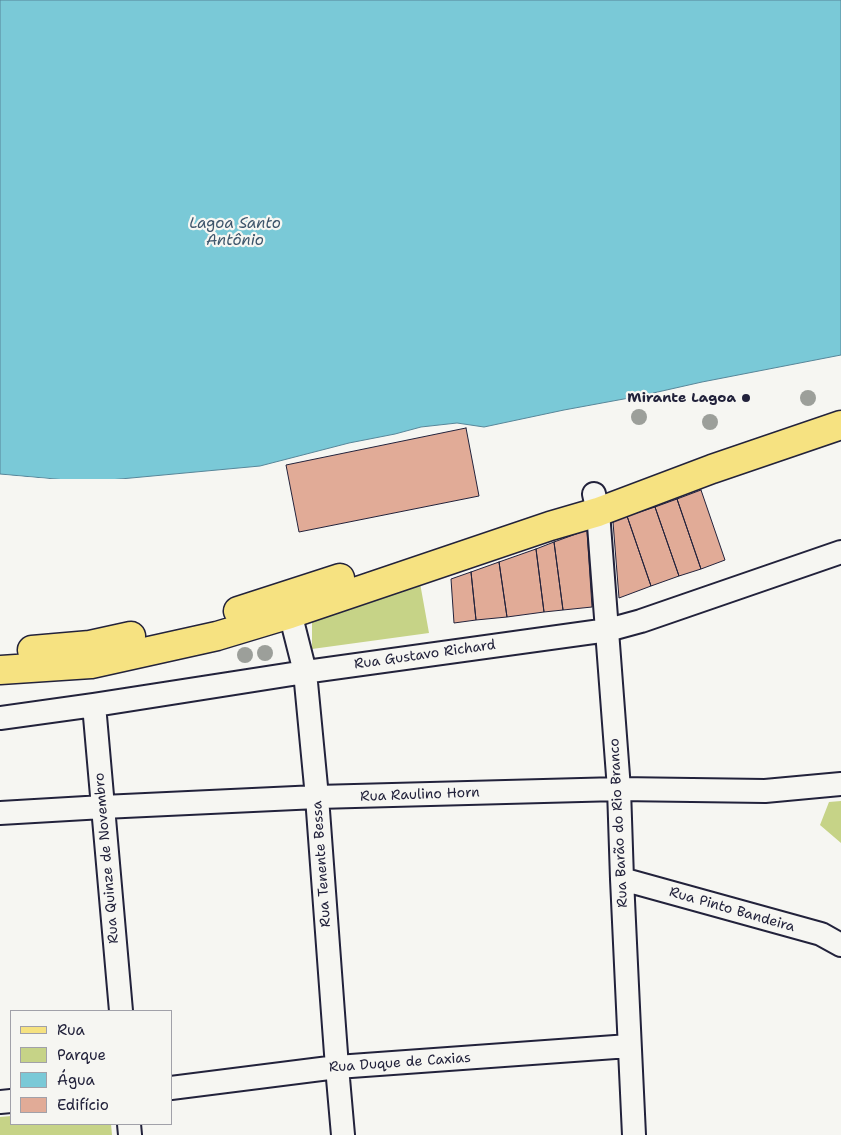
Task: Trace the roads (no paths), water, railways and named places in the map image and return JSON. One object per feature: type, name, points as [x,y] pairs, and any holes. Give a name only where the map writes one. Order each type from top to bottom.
[{"type":"main road","points":[[0,670],[91,664],[217,636],[288,604],[417,562],[550,526],[596,503],[712,469],[748,449],[841,408]]},
{"type":"main road","points":[[748,449],[841,425]]},
{"type":"main road","points":[[0,652],[90,645],[288,604]]},
{"type":"street","name":"Rua Barão do Rio Branco","points":[[596,503],[608,630],[619,789],[634,1135]]},
{"type":"street","name":"Rua Gustavo Richard","points":[[0,718],[305,672],[608,630],[642,621],[841,552]]},
{"type":"street","name":"Rua Tenente Bessa","points":[[288,604],[305,672],[317,798],[343,1135]]},
{"type":"street","name":"Rua Quinze de Novembro","points":[[94,705],[120,1010]]},
{"type":"street","name":"Rua Raulino Horn","points":[[0,813],[317,798],[619,789],[765,790],[841,784]]},
{"type":"street","name":"Rua Pinto Bandeira","points":[[622,879],[821,934],[841,945]]},
{"type":"street","name":"Rua Duque de Caxias","points":[[172,1088],[337,1067],[629,1046]]},
{"type":"water","name":"Lagoa Santo Antônio","points":[[0,0],[841,0],[841,355],[484,427],[457,423],[421,427],[260,466],[88,482],[0,474]]},
{"type":"place","name":"Mirante Lagoa","points":[[746,398]]}]
